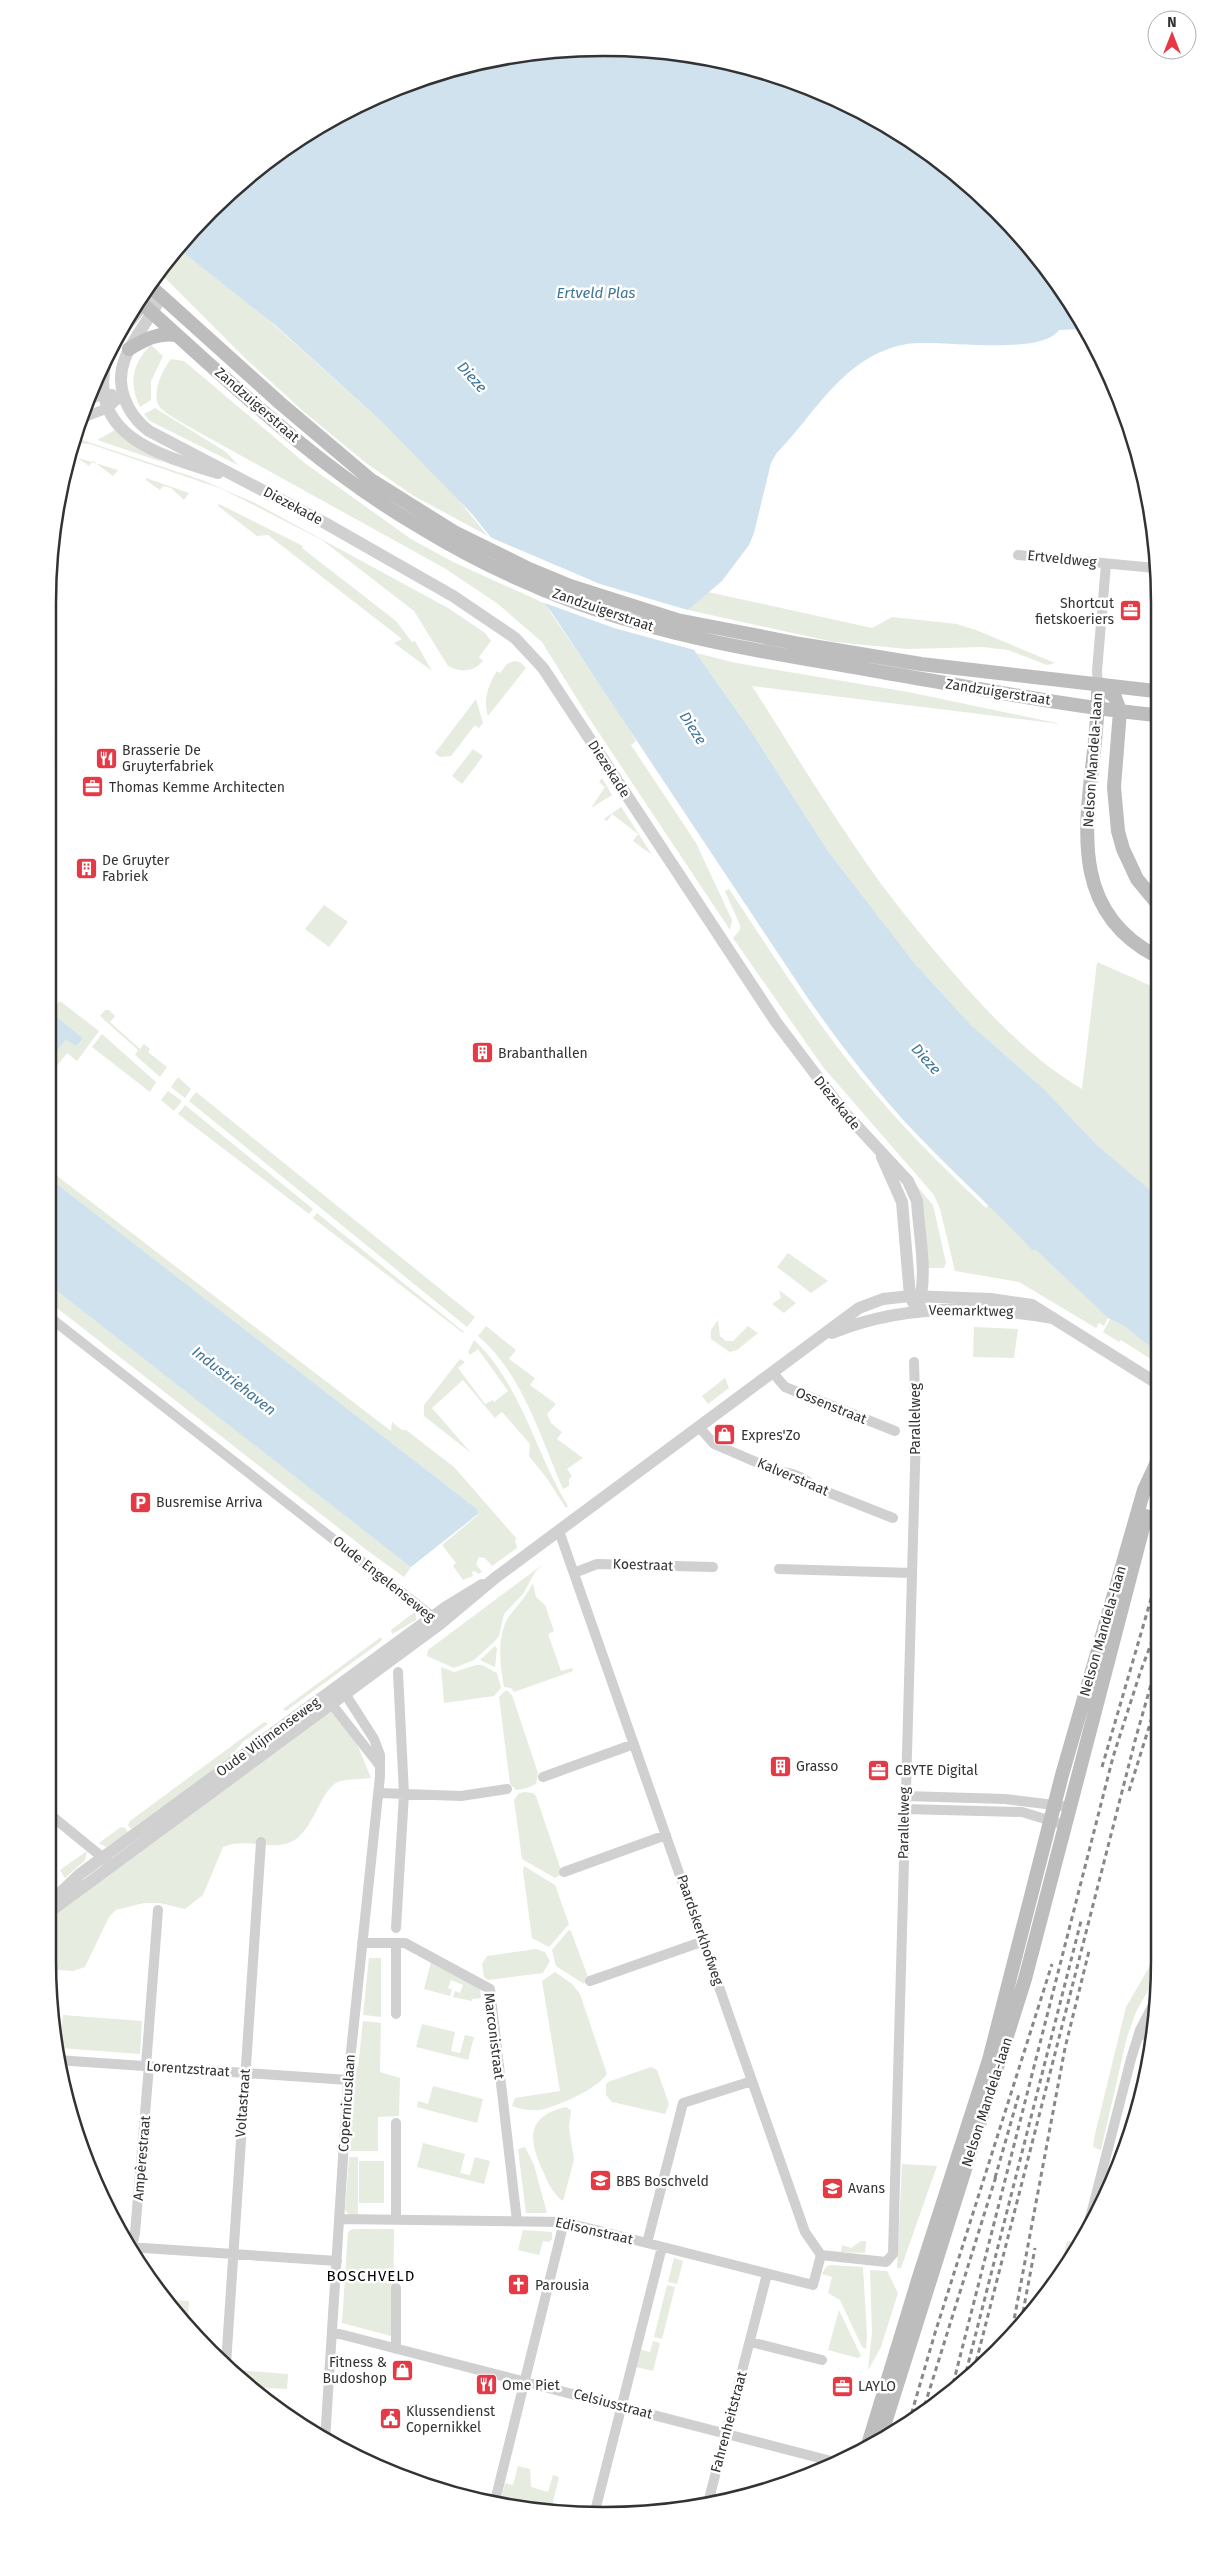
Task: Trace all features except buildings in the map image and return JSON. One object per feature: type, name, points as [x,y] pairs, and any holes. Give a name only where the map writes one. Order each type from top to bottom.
[{"type":"main road","name":"Zandzuigerstraat","points":[[154,290],[294,416],[371,480],[454,532],[561,583],[609,600],[704,626],[921,664],[1151,691]]},
{"type":"main road","name":"Zandzuigerstraat","points":[[145,306],[273,421],[364,492],[452,546],[519,579],[614,616],[710,641],[1099,708],[1151,715]]},
{"type":"main road","points":[[129,350],[152,337],[168,334],[176,335]]},
{"type":"main road","name":"Nelson Mandela-laan","points":[[1098,685],[1099,708],[1088,822],[1087,854],[1090,876],[1098,897],[1113,922],[1151,953]]},
{"type":"main road","name":"Nelson Mandela-laan","points":[[1098,685],[1115,697],[1120,711],[1114,787],[1118,831],[1123,849],[1137,879],[1151,896]]},
{"type":"main road","name":"Nelson Mandela-laan","points":[[895,2374],[989,2060],[1050,1820],[1144,1490],[1151,1475]]},
{"type":"main road","name":"Nelson Mandela-laan","points":[[895,2374],[1022,1988],[1151,1499]]},
{"type":"main road","points":[[882,2430],[895,2374]]},
{"type":"main road","points":[[872,2436],[895,2374]]},
{"type":"street","points":[[123,394],[121,371],[145,306],[161,296]]},
{"type":"street","name":"Diezekade","points":[[103,382],[108,408],[115,423],[123,433],[141,445],[190,464],[248,482]]},
{"type":"street","points":[[97,397],[104,394],[123,394]]},
{"type":"street","points":[[90,415],[108,408],[123,394]]},
{"type":"street","name":"Diezekade","points":[[123,394],[132,414],[149,431],[248,482],[453,596],[516,638],[550,677],[776,1022],[820,1082],[880,1153],[908,1181],[917,1201],[917,1311]]},
{"type":"street","name":"Ertveldweg","points":[[1018,555],[1150,568]]},
{"type":"street","name":"Ertveldweg","points":[[1098,685],[1097,665],[1106,564]]},
{"type":"street","name":"Veemarktweg","points":[[916,1297],[1024,1303],[1040,1308],[1151,1380]]},
{"type":"street","name":"Oude Engelenseweg","points":[[56,1322],[437,1620],[700,1428],[845,1317],[871,1303],[916,1297]]},
{"type":"street","name":"Veemarktweg","points":[[917,1311],[994,1309],[1053,1318]]},
{"type":"street","name":"Oude Engelenseweg","points":[[820,1338],[879,1316],[917,1311]]},
{"type":"street","name":"Parallelweg","points":[[821,2255],[886,2262],[892,2254],[916,1423],[914,1362]]},
{"type":"street","name":"Ossenstraat","points":[[773,1373],[785,1387],[895,1431]]},
{"type":"street","name":"Kalverstraat","points":[[700,1428],[714,1444],[779,1472],[787,1472],[807,1480],[812,1486],[893,1518]]},
{"type":"street","name":"Paardskerkhofweg","points":[[559,1532],[805,2232],[821,2255]]},
{"type":"street","name":"Koestraat","points":[[574,1573],[598,1564],[713,1567]]},
{"type":"street","points":[[779,1569],[912,1573]]},
{"type":"street","name":"Oude Vlijmenseweg","points":[[56,1906],[108,1861],[437,1620]]},
{"type":"street","points":[[396,1928],[404,1794],[398,1672]]},
{"type":"street","name":"Copernicuslaan","points":[[325,2430],[348,2080],[379,1793],[380,1766],[380,1755],[374,1739],[342,1690]]},
{"type":"street","points":[[328,1699],[380,1766]]},
{"type":"street","points":[[543,1777],[634,1744]]},
{"type":"street","points":[[379,1793],[461,1796],[507,1789]]},
{"type":"street","points":[[905,1796],[1005,1798],[1070,1807]]},
{"type":"street","points":[[905,1809],[1004,1810],[1022,1812],[1065,1825]]},
{"type":"street","points":[[56,1819],[108,1861]]},
{"type":"street","points":[[564,1872],[666,1835]]},
{"type":"street","name":"Voltastraat","points":[[227,2355],[261,1842]]},
{"type":"street","name":"Oude Vlijmenseweg","points":[[56,1897],[80,1874],[108,1861]]},
{"type":"street","name":"Ampèrestraat","points":[[133,2238],[158,1910]]},
{"type":"street","points":[[590,1980],[704,1941]]},
{"type":"street","name":"Marconistraat","points":[[362,1943],[406,1944],[490,1988],[517,2221]]},
{"type":"street","points":[[396,1944],[396,2014]]},
{"type":"street","points":[[1096,2197],[1140,2030],[1148,2015]]},
{"type":"street","points":[[1140,2030],[1145,2035]]},
{"type":"street","name":"Lorentzstraat","points":[[66,2061],[348,2080]]},
{"type":"street","points":[[646,2243],[684,2103],[752,2081]]},
{"type":"street","points":[[396,2123],[396,2220]]},
{"type":"street","name":"Edisonstraat","points":[[339,2219],[564,2222],[813,2285],[821,2255]]},
{"type":"street","points":[[496,2496],[564,2222]]},
{"type":"street","points":[[596,2507],[662,2247]]},
{"type":"street","points":[[139,2249],[337,2261]]},
{"type":"street","name":"Fahrenheitstraat","points":[[710,2496],[767,2274]]},
{"type":"street","points":[[396,2288],[396,2349]]},
{"type":"street","name":"Celsiusstraat","points":[[332,2332],[825,2459]]},
{"type":"street","points":[[751,2342],[822,2360]]},
{"type":"shaded area","points":[[184,253],[254,307],[381,421],[446,485],[488,536],[414,496],[366,463],[303,411],[246,359],[164,277]]},
{"type":"shaded area","points":[[151,345],[163,356],[151,381],[151,400],[140,407],[134,390],[134,373],[140,358]]},
{"type":"shaded area","points":[[171,359],[184,361],[306,464],[411,539],[453,562],[544,603],[625,721],[636,741],[631,745],[696,843],[732,920],[730,930],[589,718],[542,642],[498,604],[446,569],[162,410],[157,401],[157,388]]},
{"type":"shaded area","points":[[155,408],[226,452],[238,465],[150,421],[144,414]]},
{"type":"shaded area","points":[[115,430],[130,443],[165,463],[97,440]]},
{"type":"shaded area","points":[[82,440],[202,480],[255,503],[448,608],[485,633],[491,641],[479,657],[483,661],[479,665],[467,670],[458,670],[448,666],[414,611],[322,540],[222,489],[90,444],[80,443]]},
{"type":"shaded area","points":[[78,458],[92,462],[89,466]]},
{"type":"shaded area","points":[[96,463],[118,470],[113,476]]},
{"type":"shaded area","points":[[146,478],[189,493],[184,500],[171,488],[163,486],[160,490],[146,480]]},
{"type":"shaded area","points":[[219,504],[303,546],[302,548],[396,621],[412,642],[415,641],[432,671],[394,643],[402,639],[268,535],[257,536],[218,506]]},
{"type":"shaded area","points":[[708,592],[872,628],[892,617],[957,624],[1055,663],[1047,665],[1008,650],[983,647],[907,649],[834,642],[688,610]]},
{"type":"shaded area","points":[[696,653],[736,663],[908,692],[1061,724],[752,686],[844,831],[893,899],[943,961],[984,1007],[1031,1052],[1064,1078],[1082,1089],[1097,962],[1151,986],[1151,1191],[1096,1144],[1044,1089],[971,1025],[916,965],[828,851],[749,728]]},
{"type":"shaded area","points":[[514,661],[520,662],[526,668],[488,716],[486,698],[491,682],[497,671],[500,673],[507,664]]},
{"type":"shaded area","points":[[476,699],[483,723],[479,728],[475,725],[451,756],[440,757],[435,753]]},
{"type":"shaded area","points":[[473,749],[483,756],[462,784],[452,776]]},
{"type":"shaded area","points":[[602,778],[612,795],[591,808],[605,787],[599,782]]},
{"type":"shaded area","points":[[621,807],[652,855],[633,841],[638,834],[612,814],[607,821],[604,819]]},
{"type":"shaded area","points":[[729,889],[818,1021],[856,1072],[916,1140],[986,1208],[989,1204],[1033,1250],[1035,1248],[1108,1318],[1104,1326],[1099,1323],[1096,1328],[1019,1282],[955,1271],[940,1209],[934,1195],[823,1067],[733,938],[740,930],[740,925],[725,891]]},
{"type":"shaded area","points":[[324,905],[348,922],[329,947],[305,929]]},
{"type":"shaded area","points":[[60,1001],[99,1031],[77,1061],[67,1053],[56,1067],[56,1051],[66,1038],[83,1038],[56,1016],[56,1005]]},
{"type":"shaded area","points":[[105,1010],[109,1010],[115,1016],[110,1022],[140,1049],[144,1044],[150,1049],[148,1052],[167,1067],[160,1077],[135,1055],[138,1050],[100,1016]]},
{"type":"shaded area","points":[[102,1034],[156,1082],[150,1092],[92,1047]]},
{"type":"shaded area","points":[[178,1077],[191,1089],[185,1098],[171,1087]]},
{"type":"shaded area","points":[[168,1091],[182,1101],[174,1111],[161,1100]]},
{"type":"shaded area","points":[[196,1092],[475,1317],[467,1327],[189,1101]]},
{"type":"shaded area","points":[[185,1105],[313,1209],[309,1214],[178,1114]]},
{"type":"shaded area","points":[[56,1175],[391,1431],[392,1422],[402,1430],[406,1430],[454,1467],[517,1539],[515,1540],[517,1548],[492,1566],[485,1558],[479,1557],[476,1564],[482,1572],[478,1574],[475,1571],[472,1572],[473,1576],[463,1580],[453,1566],[456,1563],[442,1545],[478,1515],[477,1509],[56,1183]]},
{"type":"shaded area","points":[[916,1185],[933,1205],[946,1263],[944,1268],[925,1268]]},
{"type":"shaded area","points":[[317,1213],[464,1332],[313,1218]]},
{"type":"shaded area","points":[[788,1253],[828,1281],[811,1293],[777,1267]]},
{"type":"shaded area","points":[[56,1290],[411,1567],[404,1577],[368,1551],[56,1307]]},
{"type":"shaded area","points":[[779,1290],[796,1303],[784,1313],[772,1304],[781,1298]]},
{"type":"shaded area","points":[[1110,1319],[1124,1326],[1151,1347],[1151,1359],[1121,1340],[1119,1342],[1103,1332]]},
{"type":"shaded area","points":[[718,1320],[720,1336],[726,1341],[733,1341],[748,1326],[758,1333],[737,1350],[730,1352],[711,1339],[711,1330]]},
{"type":"shaded area","points":[[486,1326],[516,1350],[509,1359],[535,1378],[530,1385],[556,1404],[547,1414],[551,1423],[562,1432],[557,1439],[583,1458],[567,1469],[572,1476],[569,1479],[569,1486],[563,1489],[529,1407],[518,1387],[507,1368],[478,1336]]},
{"type":"shaded area","points":[[974,1327],[1018,1329],[1014,1358],[973,1357]]},
{"type":"shaded area","points":[[474,1340],[504,1377],[516,1398],[556,1485],[568,1506],[566,1508],[546,1477],[529,1456],[530,1444],[502,1412],[495,1418],[463,1380],[432,1408],[471,1453],[424,1416],[424,1405],[460,1359],[465,1362],[458,1368],[485,1404],[493,1400],[494,1402],[508,1391],[478,1349],[470,1355],[468,1352]]},
{"type":"shaded area","points":[[725,1378],[729,1388],[708,1404],[702,1396]]},
{"type":"shaded area","points":[[542,1565],[535,1572],[523,1594],[504,1614],[499,1636],[474,1660],[454,1668],[427,1656],[428,1650]]},
{"type":"shaded area","points":[[533,1583],[536,1597],[545,1605],[554,1631],[548,1634],[561,1671],[572,1668],[573,1671],[514,1692],[511,1688],[504,1687],[500,1660],[501,1640],[510,1615]]},
{"type":"shaded area","points":[[416,1611],[416,1620],[392,1634],[391,1630]]},
{"type":"shaded area","points":[[381,1637],[382,1640],[379,1643],[286,1711],[283,1709]]},
{"type":"shaded area","points":[[495,1646],[497,1649],[495,1667],[480,1660]]},
{"type":"shaded area","points":[[482,1665],[497,1673],[501,1688],[494,1696],[444,1703],[441,1667],[454,1672]]},
{"type":"shaded area","points":[[506,1690],[512,1695],[538,1773],[536,1784],[516,1790],[510,1784],[499,1697]]},
{"type":"shaded area","points":[[332,1711],[357,1744],[371,1778],[340,1781],[333,1785],[322,1800],[306,1829],[291,1842],[275,1845],[240,1843],[223,1847],[203,1895],[185,1909],[160,1903],[144,1903],[116,1910],[109,1917],[85,1967],[73,1971],[56,1970],[56,1914]]},
{"type":"shaded area","points":[[264,1722],[268,1724],[243,1742],[228,1759],[131,1829],[128,1825],[130,1821]]},
{"type":"shaded area","points":[[519,1793],[533,1793],[536,1796],[561,1870],[560,1875],[555,1878],[522,1859],[514,1800]]},
{"type":"shaded area","points":[[121,1827],[125,1828],[128,1832],[106,1847],[99,1843]]},
{"type":"shaded area","points":[[87,1851],[85,1860],[65,1878],[60,1870]]},
{"type":"shaded area","points":[[524,1866],[555,1885],[569,1924],[549,1947],[532,1938],[523,1871]]},
{"type":"shaded area","points":[[569,1930],[588,1977],[584,1984],[556,1966],[552,1950]]},
{"type":"shaded area","points":[[536,1949],[545,1952],[550,1961],[543,1973],[488,1980],[484,1977],[482,1964],[487,1956]]},
{"type":"shaded area","points":[[369,1958],[381,1958],[381,2017],[363,2015]]},
{"type":"shaded area","points":[[431,1962],[480,1986],[481,1998],[472,1999],[472,2001],[453,1997],[455,1991],[460,1993],[463,1985],[451,1980],[448,1988],[452,1990],[450,1996],[424,1989]]},
{"type":"shaded area","points":[[1151,1964],[1150,1986],[1136,2012],[1127,2037],[1101,2150],[1093,2147],[1095,2134],[1126,2007]]},
{"type":"shaded area","points":[[555,1972],[572,1984],[580,1994],[607,2074],[595,2086],[556,2105],[539,2110],[518,2108],[512,2106],[515,2098],[560,2091],[542,1981]]},
{"type":"shaded area","points":[[63,2015],[142,2021],[140,2054],[64,2048],[61,2033]]},
{"type":"shaded area","points":[[363,2021],[381,2023],[380,2072],[400,2078],[399,2116],[378,2117],[378,2151],[349,2151],[355,2071],[358,2067]]},
{"type":"shaded area","points":[[422,2024],[455,2032],[451,2051],[460,2053],[465,2035],[474,2037],[468,2060],[416,2047]]},
{"type":"shaded area","points":[[651,2067],[657,2070],[669,2104],[665,2114],[612,2102],[606,2095],[606,2085],[608,2082]]},
{"type":"shaded area","points":[[433,2086],[483,2099],[477,2123],[417,2107],[418,2101],[428,2104]]},
{"type":"shaded area","points":[[566,2107],[571,2110],[569,2127],[574,2160],[563,2201],[553,2191],[546,2178],[537,2158],[533,2138],[538,2122],[544,2116]]},
{"type":"shaded area","points":[[423,2143],[465,2154],[460,2173],[470,2175],[475,2157],[490,2161],[484,2184],[417,2167]]},
{"type":"shaded area","points":[[525,2147],[534,2165],[547,2213],[526,2213],[518,2149]]},
{"type":"shaded area","points":[[349,2157],[358,2157],[358,2216],[350,2215],[345,2210]]},
{"type":"shaded area","points":[[359,2161],[384,2161],[384,2203],[359,2203]]},
{"type":"shaded area","points":[[902,2164],[937,2166],[901,2268],[897,2268]]},
{"type":"shaded area","points":[[352,2229],[394,2229],[393,2334],[391,2336],[342,2323],[348,2232]]},
{"type":"shaded area","points":[[523,2230],[552,2232],[552,2239],[549,2242],[543,2241],[539,2255],[518,2250]]},
{"type":"shaded area","points":[[861,2241],[866,2241],[865,2253],[841,2252],[842,2245],[851,2248]]},
{"type":"shaded area","points":[[1067,2241],[1072,2242],[1063,2257]]},
{"type":"shaded area","points":[[674,2258],[683,2261],[677,2284],[668,2282]]},
{"type":"shaded area","points":[[830,2265],[863,2267],[867,2335],[866,2349],[862,2347],[840,2300],[828,2293],[832,2277],[822,2274],[826,2267]]},
{"type":"shaded area","points":[[870,2270],[887,2271],[898,2293],[881,2347],[868,2370],[872,2333]]},
{"type":"shaded area","points":[[667,2285],[675,2287],[662,2339],[654,2337]]},
{"type":"shaded area","points":[[175,2300],[189,2301],[188,2315]]},
{"type":"shaded area","points":[[839,2310],[861,2356],[858,2358],[828,2350]]},
{"type":"shaded area","points":[[653,2341],[660,2343],[653,2371],[636,2367],[641,2350],[650,2352]]},
{"type":"shaded area","points":[[242,2370],[288,2374],[287,2389],[263,2388]]},
{"type":"shaded area","points":[[518,2466],[530,2469],[531,2487],[548,2492],[553,2475],[559,2477],[552,2504],[502,2497],[505,2483],[513,2485]]},
{"type":"water","name":"Ertveld Plas","points":[[568,57],[639,57],[675,61],[745,75],[813,98],[846,113],[908,148],[964,192],[1015,243],[1059,299],[1077,329],[1059,330],[1048,338],[1032,343],[1011,345],[907,344],[885,350],[866,360],[833,387],[776,454],[771,463],[754,533],[749,545],[722,581],[688,610],[683,624],[696,653],[749,728],[828,851],[916,965],[971,1025],[1044,1089],[1096,1144],[1151,1191],[1151,1347],[1124,1326],[1108,1318],[1035,1249],[1033,1251],[892,1108],[841,1044],[805,994],[552,613],[472,514],[381,421],[275,325],[184,253],[243,192],[299,148],[361,113],[394,98],[462,75],[532,61]]},
{"type":"water","points":[[56,1016],[83,1038],[76,1046],[66,1039],[56,1052]]},
{"type":"water","name":"Industriehaven","points":[[56,1183],[477,1509],[478,1514],[411,1567],[56,1290]]},
{"type":"pier","points":[[485,535],[600,584],[691,611],[686,624],[698,651],[614,628],[539,601]]},
{"type":"railway","points":[[1102,1767],[1151,1599]]},
{"type":"railway","points":[[954,2379],[1113,1757],[1151,1644]]},
{"type":"railway","points":[[977,2359],[1151,1684]]},
{"type":"railway","points":[[1129,1791],[1151,1721]]},
{"type":"railway","points":[[967,2368],[1081,1921]]},
{"type":"railway","points":[[1014,2321],[1065,2048],[1089,1951]]},
{"type":"railway","points":[[912,2412],[935,2333],[1052,1964]]},
{"type":"railway","points":[[995,2178],[1019,2094]]},
{"type":"railway","points":[[926,2402],[997,2173]]},
{"type":"railway","points":[[1023,2310],[1035,2248]]},
{"type":"place","name":"Shortcut fietskoeriers","points":[[1130,611]]},
{"type":"place","name":"Brasserie De Gruyterfabriek","points":[[106,758]]},
{"type":"place","name":"Thomas Kemme Architecten","points":[[93,787]]},
{"type":"place","name":"De Gruyter Fabriek","points":[[86,868]]},
{"type":"place","name":"Brabanthallen","points":[[482,1053]]},
{"type":"place","name":"Expres'Zo","points":[[725,1435]]},
{"type":"place","name":"Busremise Arriva","points":[[140,1502]]},
{"type":"place","name":"Grasso","points":[[780,1766]]},
{"type":"place","name":"CBYTE Digital","points":[[879,1770]]},
{"type":"place","name":"BBS Boschveld","points":[[600,2181]]},
{"type":"place","name":"Avans","points":[[832,2188]]},
{"type":"place","name":"Parousia","points":[[519,2285]]},
{"type":"place","name":"Fitness & Budoshop","points":[[403,2370]]},
{"type":"place","name":"Ome Piet","points":[[486,2385]]},
{"type":"place","name":"LAYLO","points":[[842,2386]]},
{"type":"place","name":"Klussendienst Copernikkel","points":[[390,2419]]},
{"type":"district","name":"BOSCHVELD","points":[[371,2276]]},
{"type":"water label","name":"Dieze","points":[[472,377]]},
{"type":"water label","name":"Dieze","points":[[693,728]]},
{"type":"water label","name":"Dieze","points":[[926,1059]]}]
